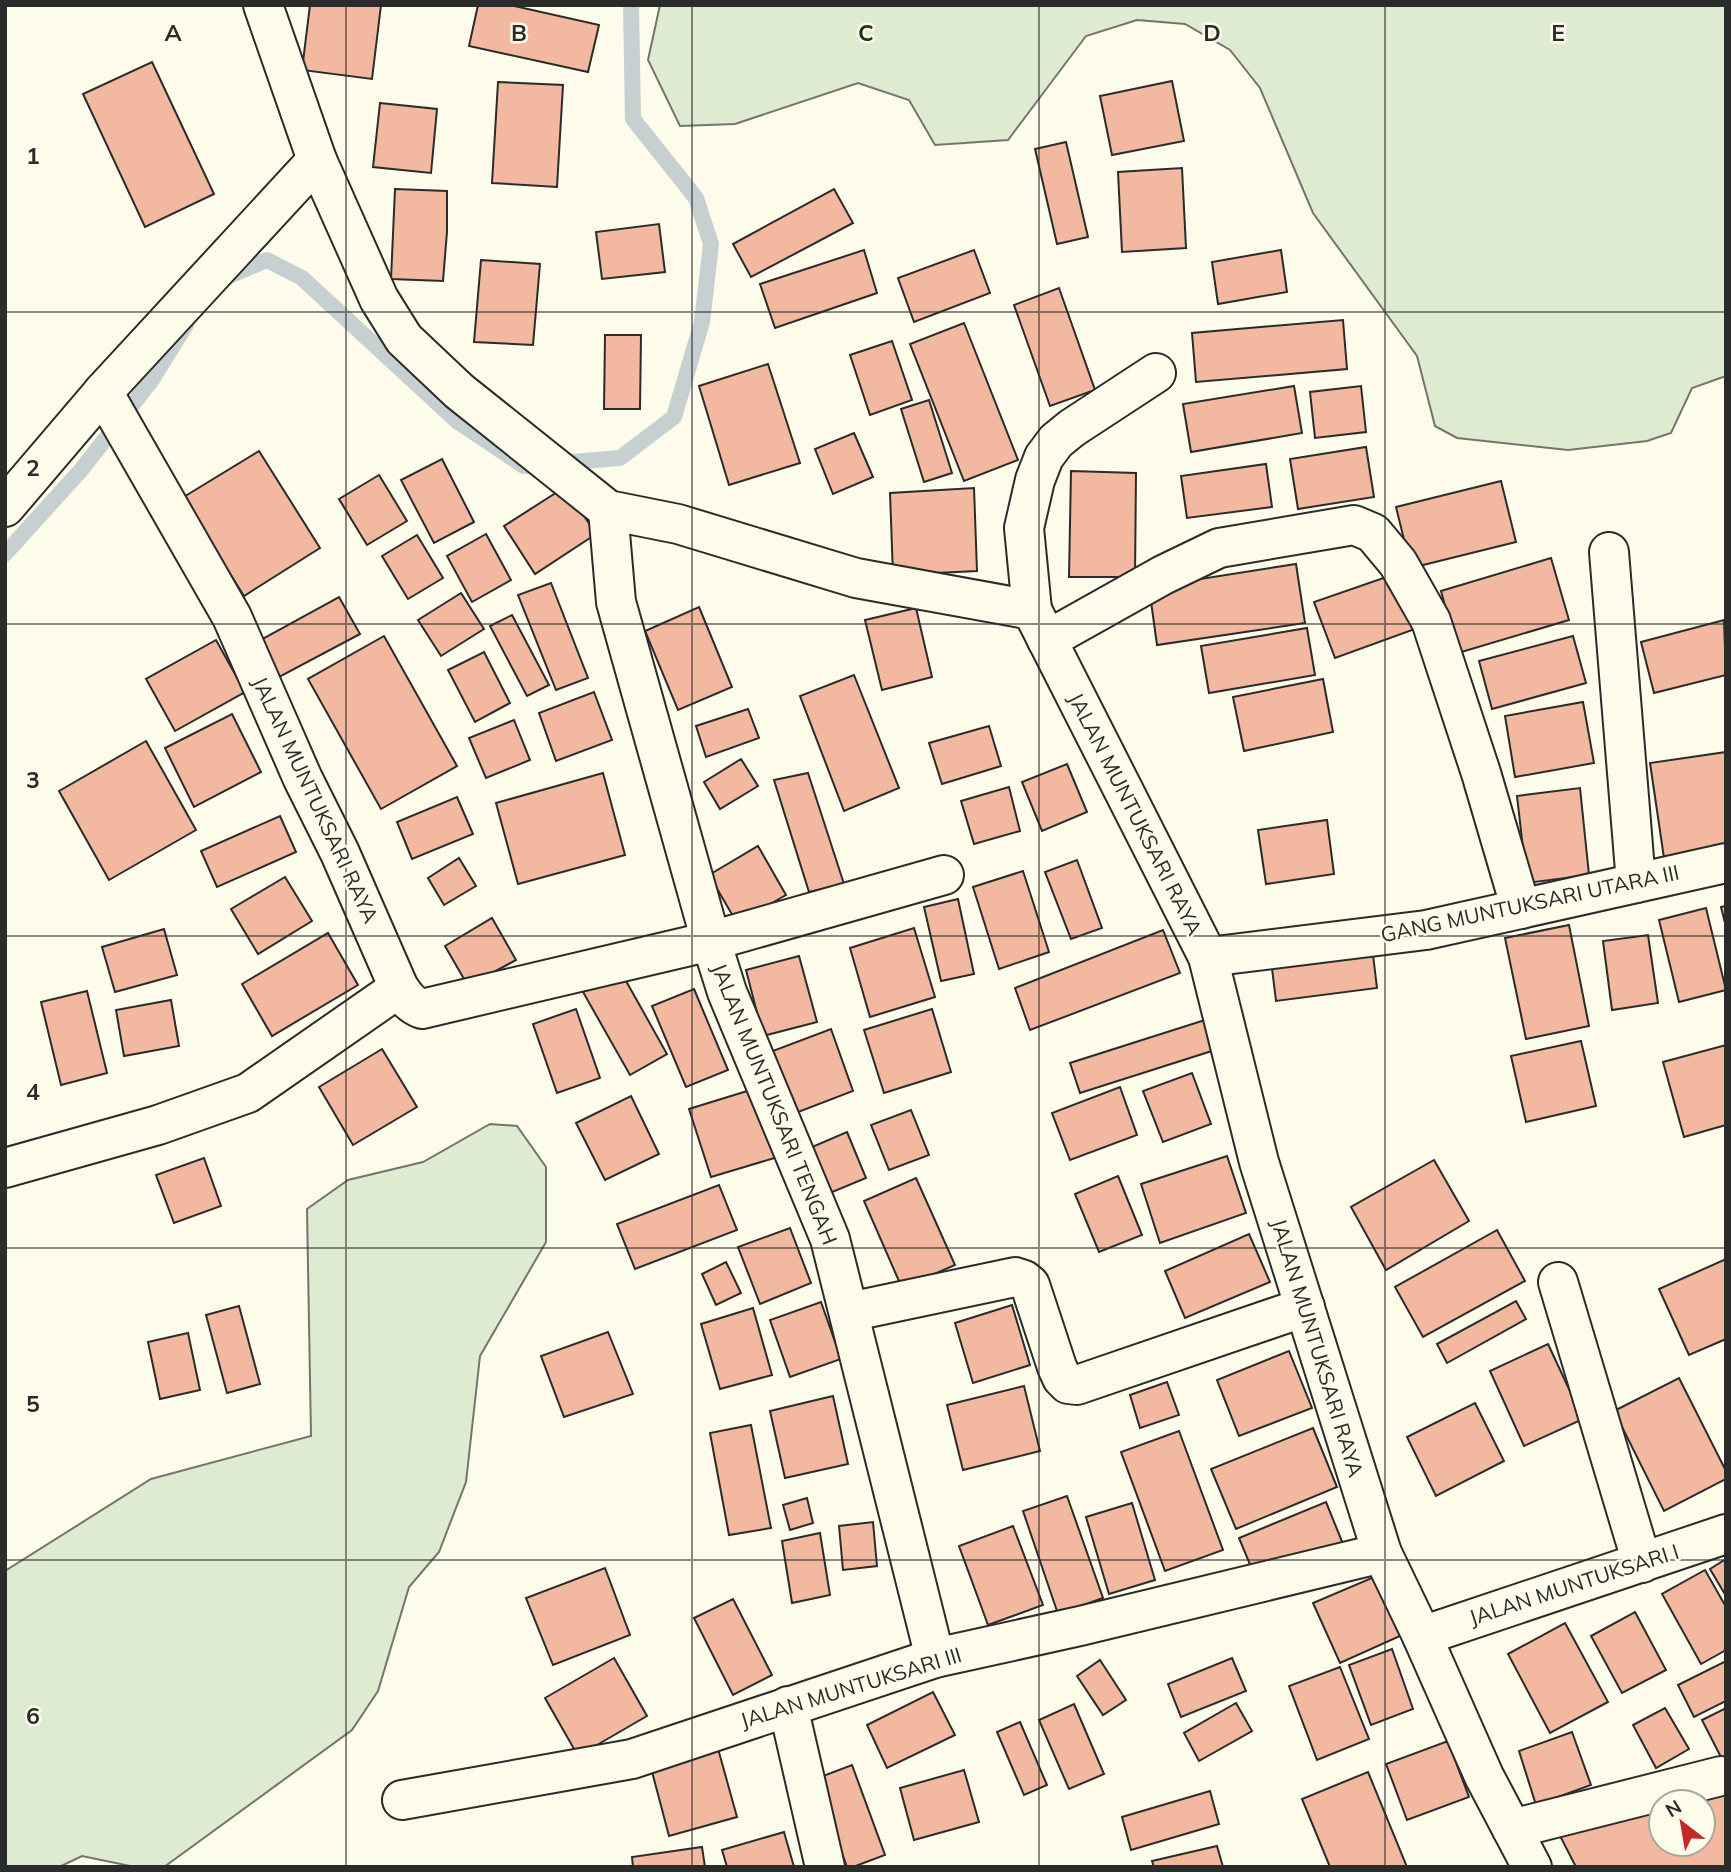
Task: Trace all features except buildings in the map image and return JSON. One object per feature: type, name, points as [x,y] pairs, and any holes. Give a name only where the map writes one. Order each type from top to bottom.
[{"type":"street","points":[[262,5],[317,160],[379,299],[404,340],[459,391],[608,510],[678,524],[856,578],[1039,625],[1163,575],[1219,548],[1354,525],[1373,533],[1398,564],[1432,621],[1521,909]]},
{"type":"street","points":[[5,507],[108,401],[317,160]]},
{"type":"street","points":[[1039,625],[1024,528],[1035,480],[1044,457],[1056,440],[1156,373]]},
{"type":"street","name":"JALAN MUNTUKSARI RAYA","points":[[108,401],[232,617],[303,779],[340,853],[400,988],[414,1006],[422,1009],[711,941],[944,875]]},
{"type":"street","name":"JALAN MUNTUKSARI TENGAH","points":[[608,510],[616,602],[711,941],[727,992],[830,1239],[936,1658]]},
{"type":"street","points":[[1609,552],[1636,883]]},
{"type":"street","name":"JALAN MUNTUKSARI RAYA","points":[[1039,625],[1208,957],[1259,1163],[1382,1553],[1479,1764],[1532,1867]]},
{"type":"street","name":"GANG MUNTUKSARI UTARA III","points":[[1208,957],[1426,930],[1726,863]]},
{"type":"street","points":[[5,1168],[158,1125],[248,1093],[400,988]]},
{"type":"street","points":[[849,1312],[1015,1277],[1030,1286],[1062,1378],[1068,1384],[1077,1385],[1305,1307]]},
{"type":"street","points":[[1558,1282],[1642,1563]]},
{"type":"street","name":"JALAN MUNTUKSARI I","points":[[1422,1636],[1726,1534]]},
{"type":"street","name":"JALAN MUNTUKSARI III","points":[[402,1800],[632,1759],[936,1658],[1382,1553]]},
{"type":"street","points":[[788,1706],[825,1867]]},
{"type":"street","points":[[1512,1829],[1721,1776]]},
{"type":"green space","points":[[660,5],[1726,5],[1726,376],[1692,388],[1671,433],[1647,441],[1568,450],[1457,438],[1435,426],[1417,356],[1313,213],[1260,88],[1230,50],[1185,24],[1137,20],[1086,36],[1008,140],[935,145],[909,100],[858,83],[735,124],[680,126],[648,60]]},
{"type":"green space","points":[[490,1124],[517,1126],[546,1167],[546,1242],[480,1356],[466,1482],[439,1552],[409,1587],[378,1691],[352,1730],[164,1867],[135,1867],[82,1856],[59,1867],[5,1867],[5,1571],[151,1479],[311,1436],[307,1209],[348,1180],[423,1162]]},
{"type":"waterway","points":[[559,463],[620,458],[674,417],[702,322],[711,244],[696,198],[633,119],[631,5]]},
{"type":"waterway","points":[[224,278],[267,260],[302,278],[457,421],[524,466],[530,466]]},
{"type":"waterway","points":[[5,554],[81,470],[151,381],[186,325]]}]
